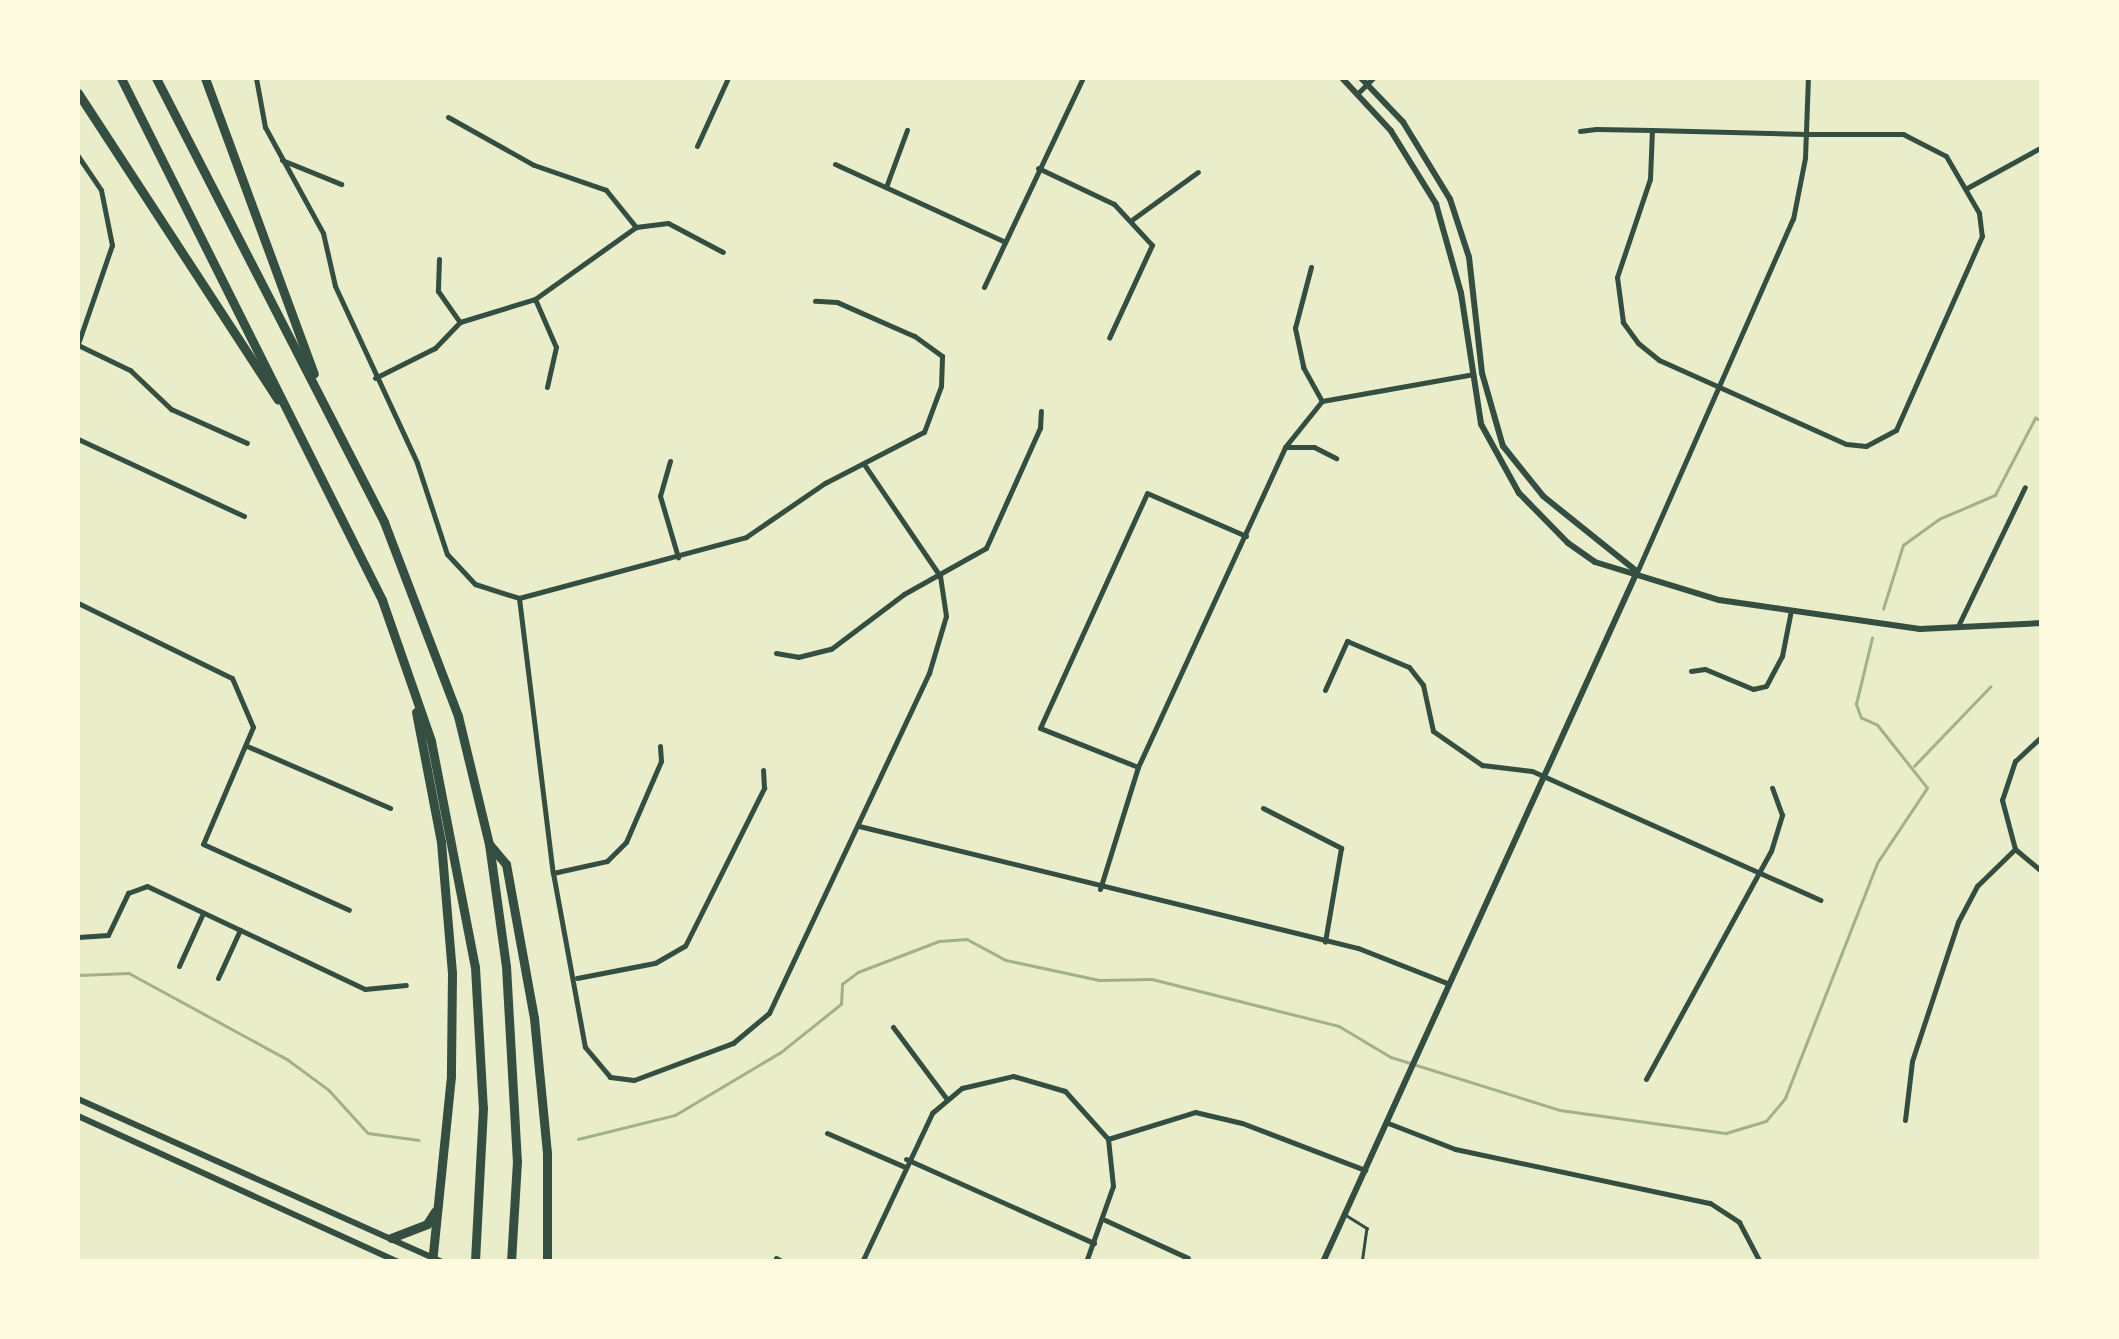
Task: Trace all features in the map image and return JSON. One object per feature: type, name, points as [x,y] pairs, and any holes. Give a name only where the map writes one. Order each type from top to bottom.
[{"type":"highway","points":[[122,78],[382,600],[450,814],[475,967],[483,1108],[475,1262]]},
{"type":"highway","points":[[156,78],[319,391],[411,589],[458,716],[489,844],[516,1106],[512,1260]]},
{"type":"highway","points":[[205,78],[319,391]]},
{"type":"highway","points":[[78,93],[258,374],[290,413]]},
{"type":"highway","points":[[415,700],[450,926],[451,1076],[435,1260]]},
{"type":"highway","points":[[489,844],[506,864],[534,1018],[547,1153],[547,1262]]},
{"type":"highway","points":[[391,1238],[427,1224],[437,1209]]},
{"type":"street","points":[[256,78],[280,159],[323,233],[335,286],[417,463],[446,554],[475,584],[519,598],[678,557],[766,527],[864,464],[924,432],[940,386],[942,356],[914,336],[838,302],[815,301]]},
{"type":"street","points":[[697,146],[728,78]]},
{"type":"street","points":[[984,287],[1083,78]]},
{"type":"street","points":[[1342,78],[1359,92],[1436,204],[1465,311],[1469,374],[1490,444],[1529,506],[1594,562],[1720,600],[1791,610],[1956,629],[2042,623]]},
{"type":"street","points":[[1323,1262],[1788,234],[1806,134],[1808,78]]},
{"type":"street","points":[[1359,92],[1368,79],[1403,122],[1450,198],[1480,309],[1482,373],[1489,411],[1514,462],[1576,527],[1637,572]]},
{"type":"street","points":[[448,116],[534,165],[606,190],[636,227]]},
{"type":"street","points":[[886,187],[906,130]]},
{"type":"street","points":[[1580,131],[1652,130],[1917,138],[1946,156],[1968,188],[1982,224],[1978,249],[1896,430],[1866,446],[1846,444],[1659,360],[1638,343],[1617,301],[1617,278],[1650,178],[1652,130]]},
{"type":"street","points":[[1968,188],[2042,147]]},
{"type":"street","points":[[78,156],[101,190],[112,245],[78,344],[130,370],[171,409],[248,444]]},
{"type":"street","points":[[280,159],[341,184]]},
{"type":"street","points":[[835,164],[1003,240]]},
{"type":"street","points":[[1038,168],[1133,219],[1152,246],[1109,338]]},
{"type":"street","points":[[1133,219],[1198,172]]},
{"type":"street","points":[[375,378],[435,348],[460,322],[535,299],[636,227],[668,224],[723,252]]},
{"type":"street","points":[[439,259],[438,291],[460,322]]},
{"type":"street","points":[[1312,266],[1296,328],[1303,367],[1322,401]]},
{"type":"street","points":[[535,299],[556,347],[547,387]]},
{"type":"street","points":[[1100,888],[1138,767],[1285,447],[1322,401],[1482,373]]},
{"type":"street","points":[[776,653],[798,657],[831,649],[986,548],[1040,428],[1041,412]]},
{"type":"street","points":[[78,439],[244,516]]},
{"type":"street","points":[[1285,447],[1314,446],[1336,458]]},
{"type":"street","points":[[670,461],[660,496],[678,557]]},
{"type":"street","points":[[519,598],[553,873],[577,978],[585,1047],[610,1077],[634,1080],[734,1043],[755,1030],[781,993],[929,673],[946,616],[940,576],[864,464]]},
{"type":"street","points":[[1956,629],[2025,487]]},
{"type":"street","points":[[1138,767],[1040,728],[1147,493],[1246,536]]},
{"type":"street","points":[[78,603],[222,668],[250,712],[247,746],[203,844],[348,910]]},
{"type":"street","points":[[1691,672],[1706,670],[1753,688],[1766,686],[1782,656],[1791,610]]},
{"type":"street","points":[[1325,690],[1347,641],[1409,668],[1422,685],[1434,731],[1482,765],[1515,764],[1821,900]]},
{"type":"street","points":[[2042,736],[2015,761],[2002,800],[2015,849],[2042,872]]},
{"type":"street","points":[[247,746],[390,808]]},
{"type":"street","points":[[553,873],[607,861],[626,842],[661,762],[660,746]]},
{"type":"street","points":[[577,978],[655,964],[686,946],[764,788],[763,770]]},
{"type":"street","points":[[1646,1079],[1757,872],[1782,815],[1772,788]]},
{"type":"street","points":[[1263,808],[1341,848],[1325,942]]},
{"type":"street","points":[[859,826],[1390,958],[1448,983]]},
{"type":"street","points":[[1905,1120],[1912,1060],[1958,922],[1977,886],[2015,849]]},
{"type":"street","points":[[78,937],[108,935],[138,886],[203,912],[365,989],[406,985]]},
{"type":"street","points":[[179,966],[203,912]]},
{"type":"street","points":[[218,978],[240,930]]},
{"type":"street","points":[[893,1027],[946,1098]]},
{"type":"street","points":[[862,1262],[905,1162],[946,1098],[977,1081],[1034,1078],[1083,1105],[1108,1139],[1113,1186],[1105,1220],[1086,1262]]},
{"type":"street","points":[[78,1100],[435,1260]]},
{"type":"street","points":[[1108,1139],[1195,1112],[1242,1122],[1366,1171]]},
{"type":"street","points":[[78,1116],[398,1262]]},
{"type":"street","points":[[1388,1123],[1455,1150],[1710,1203],[1739,1222],[1760,1262]]},
{"type":"street","points":[[827,1133],[1094,1243]]},
{"type":"street","points":[[1105,1220],[1188,1258]]},
{"type":"lane","points":[[1346,1214],[1367,1228],[1362,1262]]},
{"type":"waterway","points":[[1883,609],[1903,545],[1939,519],[1995,495],[2035,418],[2042,420]]},
{"type":"waterway","points":[[578,1139],[675,1115],[781,1052],[841,1004],[842,984],[858,972],[939,941],[967,939],[1006,960],[1099,980],[1152,979],[1339,1026],[1391,1057],[1560,1110],[1726,1133],[1766,1121],[1785,1098],[1877,863],[1927,788],[1877,725],[1861,718],[1856,704],[1872,638]]},
{"type":"waterway","points":[[1914,766],[1990,687]]},
{"type":"waterway","points":[[78,975],[129,973],[287,1059],[329,1090],[368,1133],[419,1140]]}]
